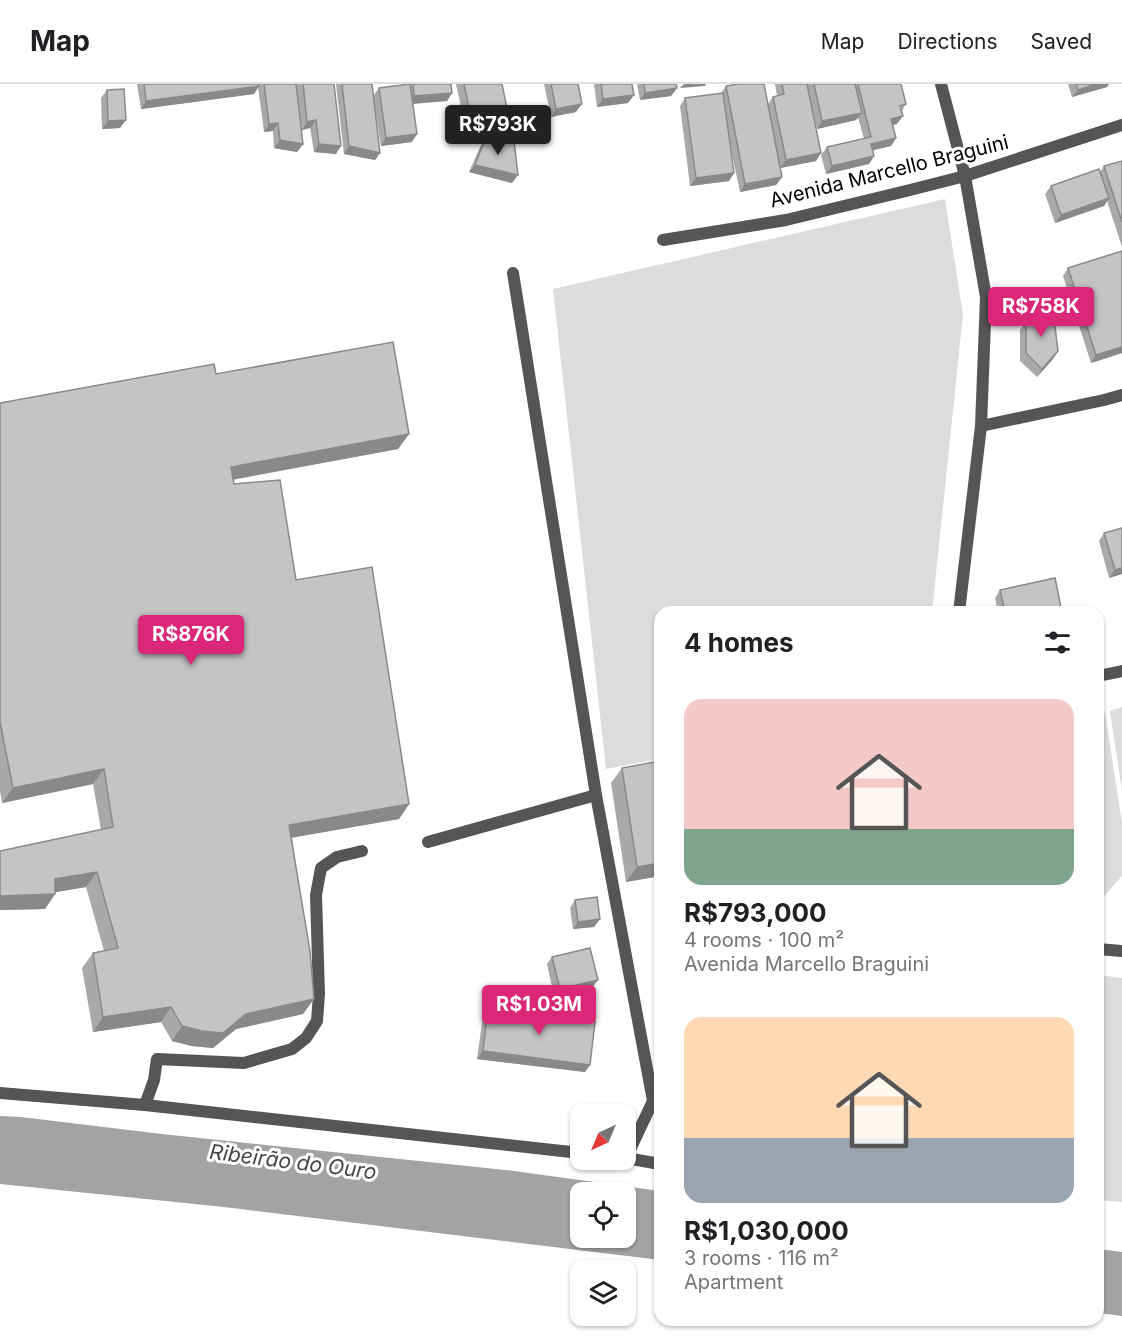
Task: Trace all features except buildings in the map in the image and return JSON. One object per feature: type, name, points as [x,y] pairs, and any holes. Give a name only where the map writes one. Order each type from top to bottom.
[{"type":"street","points":[[941,84],[965,176],[986,297],[981,426],[960,606]]},
{"type":"street","name":"Avenida Marcello Braguini","points":[[663,240],[786,220],[965,176],[1122,125]]},
{"type":"street","points":[[513,273],[596,795],[654,1095]]},
{"type":"street","points":[[981,426],[1122,395]]},
{"type":"street","points":[[1104,675],[1122,671]]},
{"type":"street","points":[[428,842],[596,795]]},
{"type":"street","points":[[145,1105],[154,1080],[157,1059],[244,1063],[292,1049],[306,1038],[316,1021],[318,1003],[316,895],[321,868],[337,857],[362,851]]},
{"type":"street","points":[[1104,950],[1122,951]]},
{"type":"street","points":[[0,1093],[145,1105],[570,1153]]},
{"type":"street","points":[[636,1140],[654,1109]]},
{"type":"street","points":[[636,1160],[654,1163]]},
{"type":"shaded area","points":[[945,199],[963,315],[933,606],[654,606],[654,760],[606,769],[553,289]]},
{"type":"shaded area","points":[[1122,707],[1122,791],[1110,711]]},
{"type":"shaded area","points":[[1104,712],[1122,823],[1122,876],[1104,896]]},
{"type":"shaded area","points":[[1104,976],[1122,978],[1122,1202],[1104,1200]]},
{"type":"water","name":"Ribeirão do Ouro","points":[[0,1116],[514,1171],[594,1182],[570,1182],[570,1248],[636,1248],[636,1188],[654,1190],[654,1259],[224,1207],[0,1184]]},
{"type":"water","points":[[1104,1250],[1122,1252],[1122,1316],[1104,1314]]}]
